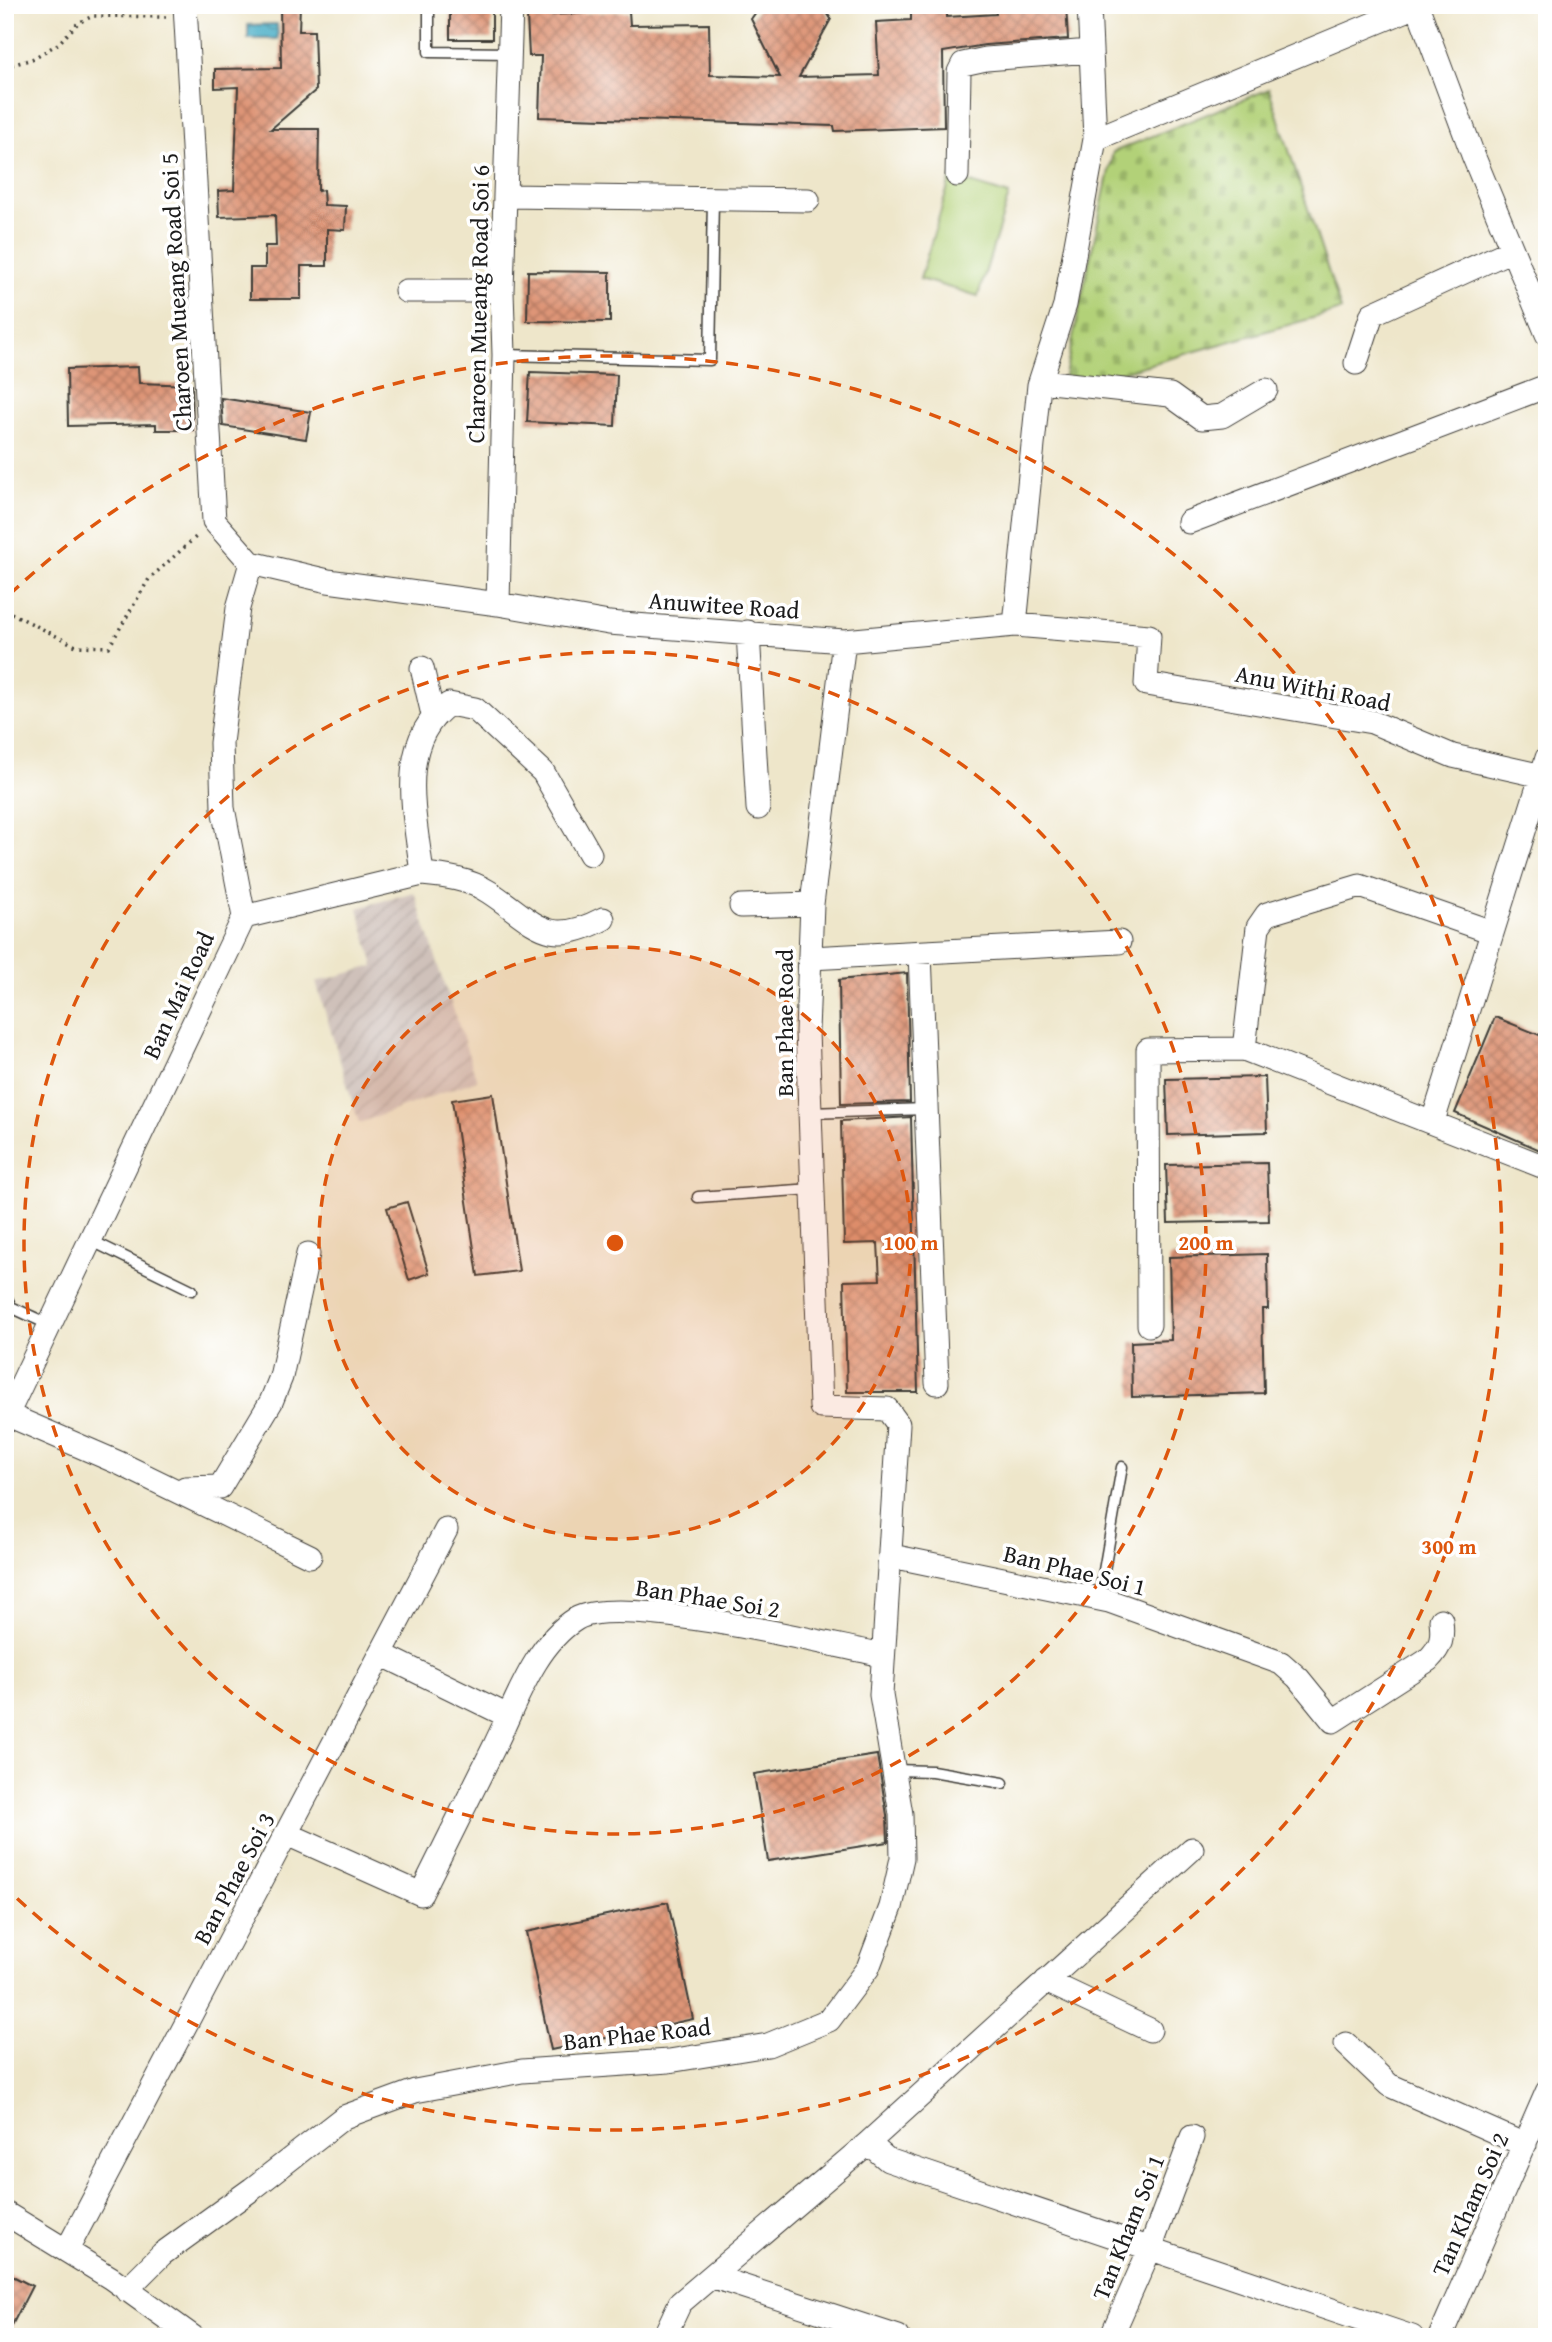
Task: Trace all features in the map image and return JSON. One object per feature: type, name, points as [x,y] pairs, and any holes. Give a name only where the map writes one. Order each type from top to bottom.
[{"type":"street","points":[[1015,625],[1041,381],[1065,305],[1096,139],[1089,5]]},
{"type":"street","points":[[1096,139],[1418,5],[1547,334]]},
{"type":"street","name":"Charoen Mueang Road Soi 6","points":[[498,604],[504,355],[502,291],[511,7]]},
{"type":"street","name":"Charoen Mueang Road Soi 5","points":[[186,12],[214,521]]},
{"type":"street","points":[[957,175],[959,72],[963,64],[986,59],[1091,51]]},
{"type":"street","points":[[506,196],[808,200]]},
{"type":"street","points":[[1356,363],[1372,314],[1512,250]]},
{"type":"street","points":[[406,291],[502,291]]},
{"type":"street","points":[[1041,381],[1170,395],[1202,418],[1223,415],[1266,390]]},
{"type":"street","points":[[1188,522],[1547,386]]},
{"type":"street","points":[[214,521],[251,563]]},
{"type":"street","name":"Anuwitee Road","points":[[251,563],[328,581],[498,604],[609,624],[844,641],[1015,625],[1149,636],[1146,684]]},
{"type":"street","name":"Ban Mai Road","points":[[6,1417],[244,917],[223,808],[221,743],[238,608],[251,563]]},
{"type":"street","points":[[748,632],[758,808]]},
{"type":"street","name":"Ban Phae Road","points":[[118,2284],[253,2189],[344,2117],[415,2091],[522,2071],[669,2061],[768,2045],[829,2020],[868,1968],[891,1907],[902,1858],[901,1814],[881,1695],[892,1556],[898,1424],[887,1409],[821,1407],[807,1031],[812,904],[844,641]]},
{"type":"street","points":[[422,668],[433,715]]},
{"type":"street","name":"Anu Withi Road","points":[[1146,684],[1372,722],[1452,756],[1545,771]]},
{"type":"street","points":[[422,874],[411,761],[433,715],[449,704],[475,709],[544,772],[590,853]]},
{"type":"street","points":[[1433,1121],[1545,771]]},
{"type":"street","points":[[244,917],[422,874],[453,877],[488,890],[541,928],[561,933],[577,933],[603,919]]},
{"type":"street","points":[[1244,1049],[1258,927],[1267,914],[1360,886],[1492,932]]},
{"type":"street","points":[[741,906],[812,904]]},
{"type":"street","points":[[810,958],[1119,942]]},
{"type":"street","points":[[920,953],[937,1383]]},
{"type":"street","points":[[1149,1325],[1148,1050],[1244,1049],[1547,1168]]},
{"type":"street","points":[[179,1493],[185,1488],[220,1487],[271,1402],[285,1367],[308,1255]]},
{"type":"street","points":[[6,1417],[179,1493],[310,1556]]},
{"type":"street","name":"Ban Phae Soi 3","points":[[67,2250],[446,1530]]},
{"type":"street","name":"Ban Phae Soi 1","points":[[892,1556],[1099,1599],[1280,1663],[1298,1678],[1329,1720],[1338,1720],[1428,1660],[1439,1649],[1443,1638],[1441,1620]]},
{"type":"street","name":"Ban Phae Soi 2","points":[[287,1834],[421,1894],[508,1716],[546,1647],[576,1618],[612,1609],[656,1612],[883,1655]]},
{"type":"street","points":[[381,1654],[508,1716]]},
{"type":"street","points":[[664,2337],[680,2302],[714,2277],[868,2143],[1192,1849]]},
{"type":"street","points":[[1046,1981],[1150,2030]]},
{"type":"street","points":[[1346,2044],[1389,2085],[1525,2145]]},
{"type":"street","name":"Tan Kham Soi 2","points":[[1440,2337],[1547,2092]]},
{"type":"street","name":"Tan Kham Soi 1","points":[[1111,2337],[1150,2249],[1192,2137]]},
{"type":"street","points":[[868,2143],[888,2161],[1412,2337]]},
{"type":"street","points":[[5,2213],[67,2250],[192,2337]]},
{"type":"street","points":[[714,2277],[898,2337]]},
{"type":"lane","points":[[429,5],[429,52],[511,53]]},
{"type":"lane","points":[[511,7],[553,5]]},
{"type":"lane","points":[[504,355],[710,360],[713,198]]},
{"type":"lane","points":[[810,1113],[926,1109]]},
{"type":"lane","points":[[698,1196],[813,1189]]},
{"type":"lane","points":[[90,1240],[192,1290]]},
{"type":"lane","points":[[5,1294],[11,1307],[50,1325]]},
{"type":"lane","points":[[1099,1599],[1122,1467]]},
{"type":"lane","points":[[894,1770],[932,1771],[1003,1783]]},
{"type":"path","points":[[5,66],[40,54],[58,44],[78,23],[93,16],[186,12]]},
{"type":"path","points":[[5,610],[76,646],[109,647],[149,579],[214,521]]},
{"type":"shaded area","points":[[414,892],[477,1080],[359,1123],[316,982],[374,966],[358,908]]},
{"type":"green space","points":[[1269,89],[1341,310],[1062,389],[1113,152]]},
{"type":"green space","points":[[951,177],[1009,195],[978,296],[920,279]]},
{"type":"water","points":[[277,24],[278,39],[248,39],[248,25]]},
{"type":"building","points":[[280,5],[300,5],[299,31],[314,31],[316,90],[271,129],[319,129],[318,191],[323,190],[324,205],[346,206],[345,230],[327,229],[327,266],[301,266],[301,299],[250,299],[250,268],[265,268],[265,246],[276,246],[275,215],[219,217],[218,191],[234,190],[238,87],[215,88],[215,69],[281,68]]},
{"type":"building","points":[[450,5],[492,5],[492,39],[450,39]]},
{"type":"building","points":[[761,5],[822,5],[831,19],[799,77],[879,75],[876,22],[911,20],[911,5],[947,5],[947,17],[996,14],[995,5],[1066,5],[1068,39],[985,45],[943,52],[944,127],[835,131],[834,126],[539,117],[541,56],[529,56],[527,16],[629,11],[630,25],[709,24],[710,75],[780,77],[751,19]]},
{"type":"building","points":[[528,271],[610,272],[610,322],[527,321]]},
{"type":"building","points":[[138,367],[139,383],[192,385],[193,430],[156,430],[156,424],[68,426],[67,369]]},
{"type":"building","points":[[530,372],[617,375],[615,426],[527,422]]},
{"type":"building","points":[[221,398],[311,412],[306,439],[223,426]]},
{"type":"building","points":[[907,973],[910,1102],[841,1104],[839,980]]},
{"type":"building","points":[[1495,1017],[1547,1038],[1547,1153],[1455,1113]]},
{"type":"building","points":[[1265,1077],[1267,1132],[1168,1135],[1166,1079]]},
{"type":"building","points":[[493,1094],[519,1271],[478,1276],[452,1100]]},
{"type":"building","points":[[911,1117],[918,1392],[847,1392],[844,1281],[880,1280],[878,1243],[844,1244],[841,1121]]},
{"type":"building","points":[[1267,1163],[1269,1221],[1168,1223],[1166,1165]]},
{"type":"building","points":[[407,1202],[429,1273],[409,1280],[387,1208]]},
{"type":"building","points":[[1267,1254],[1268,1309],[1262,1309],[1264,1393],[1132,1397],[1131,1342],[1171,1340],[1169,1257]]},
{"type":"building","points":[[877,1755],[887,1815],[888,1842],[768,1861],[754,1774]]},
{"type":"building","points":[[668,1902],[693,2019],[551,2050],[526,1932]]},
{"type":"building","points":[[5,2272],[32,2286],[6,2337],[5,2337]]}]
